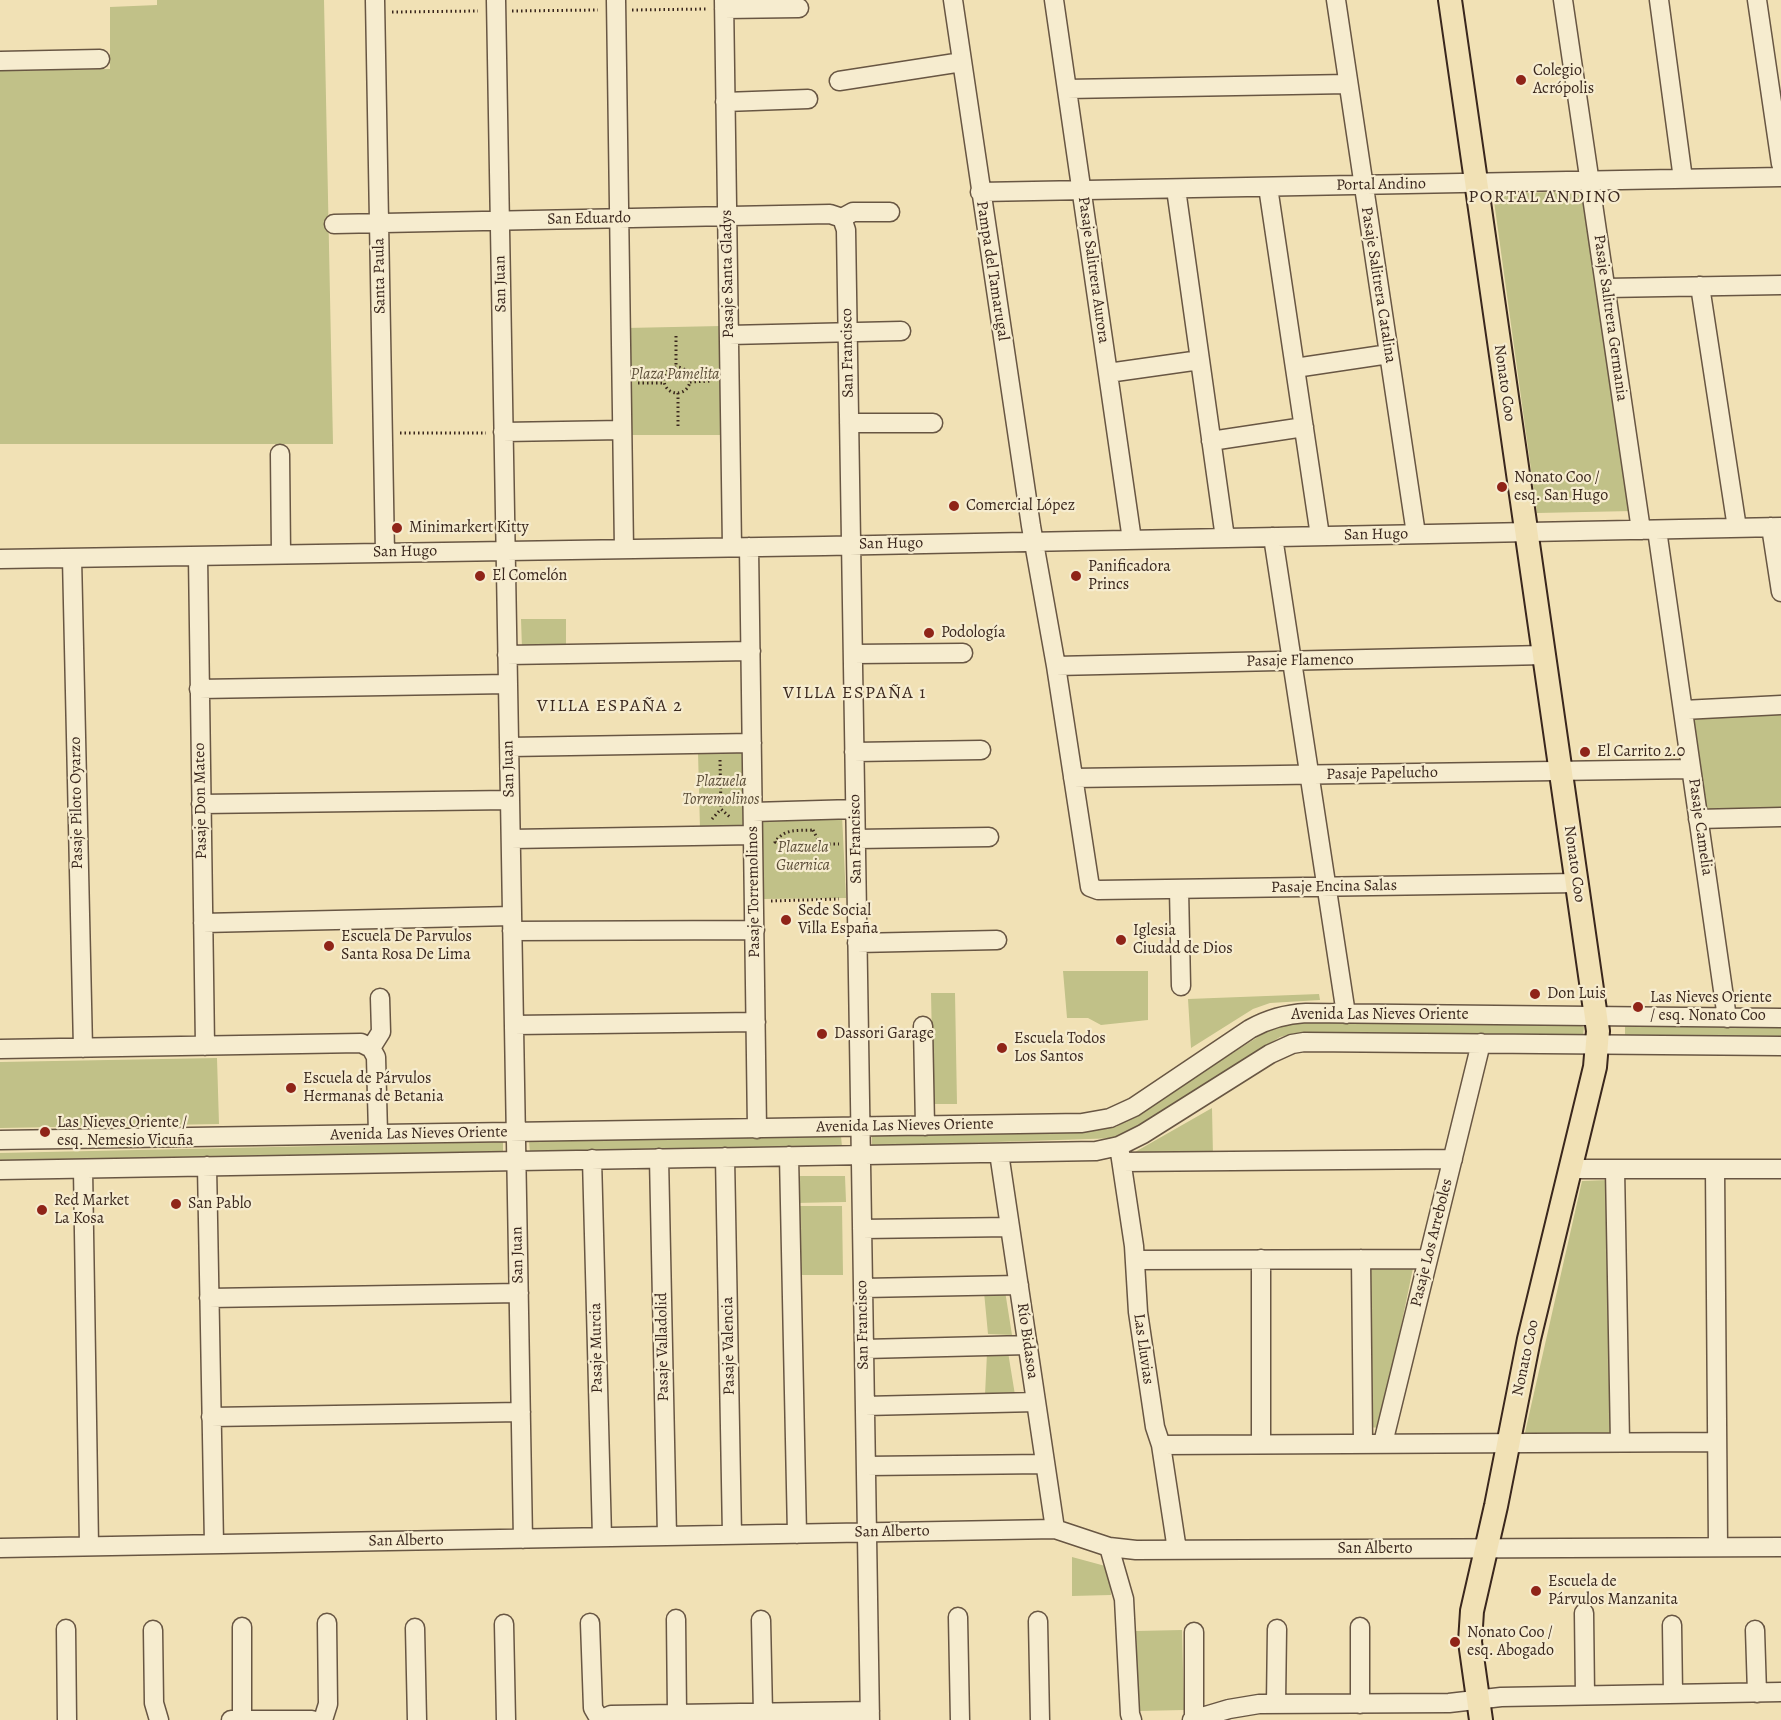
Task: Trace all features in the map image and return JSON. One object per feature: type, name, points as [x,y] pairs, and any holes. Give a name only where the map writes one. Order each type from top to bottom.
[{"type":"main road","name":"Nonato Coo","points":[[1450,0],[1597,1017],[1598,1044],[1596,1066],[1572,1169],[1529,1339],[1487,1548],[1475,1596],[1470,1642],[1479,1710]]},
{"type":"street","name":"San Juan","points":[[496,0],[523,1539]]},
{"type":"street","points":[[616,0],[624,549]]},
{"type":"street","name":"Pampa del Tamarugal","points":[[953,0],[1033,542],[1056,666],[1089,884],[1092,889]]},
{"type":"street","name":"Pasaje Salitrera Aurora","points":[[1054,0],[1132,540]]},
{"type":"street","name":"Pasaje Salitrera Catalina","points":[[1336,0],[1416,534]]},
{"type":"street","name":"Pasaje Salitrera Germania","points":[[1563,0],[1606,288],[1649,530]]},
{"type":"street","points":[[1659,0],[1683,179]]},
{"type":"street","points":[[1757,0],[1775,76],[1781,164]]},
{"type":"street","points":[[724,4],[799,8]]},
{"type":"street","name":"Pasaje Santa Gladys","points":[[724,4],[730,380],[741,547]]},
{"type":"street","name":"Santa Paula","points":[[375,6],[385,553]]},
{"type":"street","points":[[0,61],[100,59]]},
{"type":"street","points":[[839,81],[962,62]]},
{"type":"street","points":[[1067,89],[1348,84]]},
{"type":"street","points":[[725,102],[808,99]]},
{"type":"street","name":"Portal Andino","points":[[980,192],[1781,177]]},
{"type":"street","points":[[1268,187],[1320,536]]},
{"type":"street","points":[[1176,189],[1225,538]]},
{"type":"street","name":"San Eduardo","points":[[334,224],[500,220],[619,209],[727,216],[830,214],[842,218],[853,212],[890,212]]},
{"type":"street","name":"San Francisco","points":[[842,218],[846,226],[848,332],[870,1716]]},
{"type":"street","points":[[1606,288],[1781,285]]},
{"type":"street","points":[[1700,286],[1737,528]]},
{"type":"street","points":[[729,335],[901,331]]},
{"type":"street","points":[[1295,368],[1389,354]]},
{"type":"street","points":[[1108,373],[1200,360]]},
{"type":"street","points":[[849,423],[933,423]]},
{"type":"street","points":[[1211,441],[1304,427]]},
{"type":"street","points":[[503,432],[622,430]]},
{"type":"street","points":[[280,454],[282,554]]},
{"type":"street","points":[[1776,527],[1781,592]]},
{"type":"street","name":"San Hugo","points":[[0,559],[1776,527]]},
{"type":"street","name":"Pasaje Camelia","points":[[1649,530],[1683,710],[1727,1018]]},
{"type":"street","points":[[1273,537],[1346,1014]]},
{"type":"street","name":"Pasaje Torremolinos","points":[[741,547],[751,651],[757,1129]]},
{"type":"street","name":"Pasaje Don Mateo","points":[[198,556],[205,1046]]},
{"type":"street","name":"Pasaje Piloto Oyarzo","points":[[72,558],[83,1048]]},
{"type":"street","points":[[507,655],[751,651]]},
{"type":"street","points":[[853,654],[963,653]]},
{"type":"street","name":"Pasaje Flamenco","points":[[1056,666],[1544,655]]},
{"type":"street","points":[[200,689],[508,684]]},
{"type":"street","points":[[1683,710],[1781,705]]},
{"type":"street","points":[[509,747],[752,743]]},
{"type":"street","points":[[854,752],[981,750]]},
{"type":"street","name":"Pasaje Papelucho","points":[[1073,778],[1691,769]]},
{"type":"street","points":[[201,804],[510,800]]},
{"type":"street","points":[[753,812],[855,809]]},
{"type":"street","points":[[1698,819],[1781,817]]},
{"type":"street","points":[[511,839],[753,835]]},
{"type":"street","points":[[856,839],[989,837]]},
{"type":"street","name":"Pasaje Encina Salas","points":[[1092,889],[1577,883]]},
{"type":"street","points":[[1179,889],[1181,986]]},
{"type":"street","points":[[203,923],[512,924],[754,930]]},
{"type":"street","points":[[857,943],[997,940]]},
{"type":"street","points":[[372,1048],[381,1032],[380,998]]},
{"type":"street","name":"Avenida Las Nieves Oriente","points":[[0,1140],[1069,1123],[1110,1118],[1134,1107],[1262,1022],[1295,1013],[1781,1018]]},
{"type":"street","points":[[514,1026],[756,1022]]},
{"type":"street","points":[[923,1026],[925,1126]]},
{"type":"street","name":"Avenida Las Nieves Oriente","points":[[0,1170],[1096,1151],[1120,1154],[1143,1134],[1270,1054],[1293,1044],[1315,1042],[1781,1046]]},
{"type":"street","points":[[0,1049],[361,1043],[372,1048],[376,1057],[378,1134]]},
{"type":"street","name":"Pasaje Los Arreboles","points":[[1383,1443],[1481,1043]]},
{"type":"street","name":"Río Bidasoa","points":[[999,1153],[1055,1530]]},
{"type":"street","points":[[1120,1154],[1452,1159]]},
{"type":"street","name":"Las Lluvias","points":[[1120,1154],[1135,1260],[1138,1312],[1155,1427],[1161,1445],[1177,1550]]},
{"type":"street","points":[[789,1156],[797,1534]]},
{"type":"street","name":"Pasaje Valencia","points":[[724,1157],[732,1535]]},
{"type":"street","name":"Pasaje Valladolid","points":[[659,1158],[667,1536]]},
{"type":"street","name":"Pasaje Murcia","points":[[592,1159],[602,1537]]},
{"type":"street","points":[[207,1166],[214,1544]]},
{"type":"street","points":[[83,1168],[89,1546]]},
{"type":"street","points":[[1572,1169],[1781,1169]]},
{"type":"street","points":[[1615,1169],[1620,1442]]},
{"type":"street","points":[[1715,1169],[1718,1547]]},
{"type":"street","points":[[862,1230],[1010,1227]]},
{"type":"street","points":[[1135,1260],[1428,1258]]},
{"type":"street","points":[[1361,1259],[1363,1443]]},
{"type":"street","points":[[1261,1260],[1261,1444]]},
{"type":"street","points":[[863,1288],[1018,1285]]},
{"type":"street","points":[[209,1298],[519,1293]]},
{"type":"street","points":[[864,1349],[1028,1345]]},
{"type":"street","points":[[865,1406],[1036,1402]]},
{"type":"street","points":[[211,1417],[521,1412]]},
{"type":"street","points":[[1161,1445],[1717,1442]]},
{"type":"street","points":[[866,1466],[1045,1464]]},
{"type":"street","name":"San Alberto","points":[[0,1548],[1055,1530],[1109,1548],[1122,1550],[1781,1547]]},
{"type":"street","points":[[1109,1548],[1124,1599],[1132,1720]]},
{"type":"street","points":[[1584,1613],[1585,1695]]},
{"type":"street","points":[[958,1617],[960,1720]]},
{"type":"street","points":[[676,1619],[677,1714]]},
{"type":"street","points":[[762,1620],[763,1706]]},
{"type":"street","points":[[1038,1621],[1040,1720]]},
{"type":"street","points":[[323,1720],[328,1704],[327,1623]]},
{"type":"street","points":[[590,1623],[593,1708],[600,1720],[611,1715],[677,1714],[763,1706],[870,1716]]},
{"type":"street","points":[[504,1624],[506,1720]]},
{"type":"street","points":[[1672,1625],[1673,1694]]},
{"type":"street","points":[[242,1627],[242,1720]]},
{"type":"street","points":[[1360,1627],[1370,1709]]},
{"type":"street","points":[[415,1628],[417,1720]]},
{"type":"street","points":[[66,1629],[67,1720]]},
{"type":"street","points":[[1277,1629],[1287,1710]]},
{"type":"street","points":[[153,1630],[154,1710],[159,1720]]},
{"type":"street","points":[[1755,1630],[1757,1693]]},
{"type":"street","points":[[1194,1632],[1193,1720],[1243,1706],[1287,1710],[1370,1709],[1459,1703],[1479,1710],[1501,1697],[1781,1692]]},
{"type":"street","points":[[231,1720],[312,1720]]},
{"type":"path","points":[[375,6],[474,11]]},
{"type":"path","points":[[676,336],[676,367]]},
{"type":"path","points":[[676,367],[687,371],[690,382],[684,391],[678,393],[668,390],[663,378],[667,371],[676,367]]},
{"type":"path","points":[[690,382],[730,380]]},
{"type":"path","points":[[622,383],[664,383]]},
{"type":"path","points":[[678,393],[678,429]]},
{"type":"path","points":[[383,433],[503,432]]},
{"type":"path","points":[[720,743],[721,809],[753,835]]},
{"type":"path","points":[[813,830],[820,844],[814,849],[787,849],[775,842],[781,834],[787,831],[813,830]]},
{"type":"path","points":[[754,901],[856,899]]},
{"type":"green space","points":[[157,0],[324,0],[333,444],[0,444],[0,71],[110,69],[110,7],[157,5]]},
{"type":"green space","points":[[1584,191],[1633,511],[1537,513],[1493,194]]},
{"type":"green space","name":"Plaza Pamelita","points":[[721,326],[726,435],[629,435],[626,328]]},
{"type":"green space","points":[[521,619],[566,619],[566,648],[522,649]]},
{"type":"green space","points":[[1781,711],[1781,811],[1710,812],[1704,807],[1691,715]]},
{"type":"green space","name":"Plazuela Torremolinos","points":[[742,751],[744,829],[700,829],[698,752]]},
{"type":"green space","name":"Plazuela Guernica","points":[[842,815],[846,898],[762,899],[760,825],[764,818]]},
{"type":"green space","points":[[1063,971],[1148,971],[1148,1020],[1101,1025],[1088,1018],[1067,1018]]},
{"type":"green space","points":[[931,993],[955,993],[957,1104],[927,1104],[932,1042]]},
{"type":"green space","points":[[1319,994],[1320,1000],[1270,1003],[1253,1009],[1191,1048],[1188,999]]},
{"type":"green space","points":[[1294,1021],[1575,1024],[1584,1027],[1583,1036],[1577,1037],[1296,1033],[1280,1037],[1119,1138],[872,1146],[872,1136],[1088,1130],[1116,1127],[1280,1023]]},
{"type":"green space","points":[[1625,1025],[1781,1025],[1781,1039],[1625,1037]]},
{"type":"green space","points":[[217,1058],[219,1124],[0,1128],[0,1062]]},
{"type":"green space","points":[[1212,1108],[1213,1156],[1128,1156]]},
{"type":"green space","points":[[841,1136],[842,1147],[530,1153],[529,1141]]},
{"type":"green space","points":[[503,1142],[503,1153],[0,1163],[0,1153]]},
{"type":"green space","points":[[794,1176],[845,1176],[846,1202],[795,1203]]},
{"type":"green space","points":[[1608,1180],[1613,1436],[1524,1437],[1582,1181]]},
{"type":"green space","points":[[796,1206],[842,1206],[843,1275],[797,1275]]},
{"type":"green space","points":[[1367,1268],[1413,1268],[1380,1428],[1368,1427]]},
{"type":"green space","points":[[1005,1291],[1012,1335],[988,1334],[984,1292]]},
{"type":"green space","points":[[1008,1352],[1015,1395],[985,1395],[987,1353]]},
{"type":"green space","points":[[1072,1557],[1109,1567],[1111,1595],[1072,1596]]},
{"type":"green space","points":[[1182,1630],[1184,1710],[1138,1711],[1136,1631]]},
{"type":"place","name":"Colegio Acrópolis","points":[[1521,80]]},
{"type":"place","name":"Nonato Coo / esq. San Hugo","points":[[1502,487]]},
{"type":"place","name":"Comercial López","points":[[954,506]]},
{"type":"place","name":"Minimarkert Kitty","points":[[397,528]]},
{"type":"place","name":"El Comelón","points":[[480,576]]},
{"type":"place","name":"Panificadora Princs","points":[[1076,576]]},
{"type":"place","name":"Podología","points":[[929,633]]},
{"type":"place","name":"El Carrito 2.0","points":[[1585,752]]},
{"type":"place","name":"Sede Social Villa España","points":[[786,920]]},
{"type":"place","name":"Iglesia Ciudad de Dios","points":[[1121,940]]},
{"type":"place","name":"Escuela De Parvulos Santa Rosa De Lima","points":[[329,946]]},
{"type":"place","name":"Don Luis","points":[[1535,994]]},
{"type":"place","name":"Las Nieves Oriente / esq. Nonato Coo","points":[[1638,1007]]},
{"type":"place","name":"Dassori Garage","points":[[822,1034]]},
{"type":"place","name":"Escuela Todos Los Santos","points":[[1002,1048]]},
{"type":"place","name":"Escuela de Párvulos Hermanas de Betania","points":[[291,1088]]},
{"type":"place","name":"Las Nieves Oriente / esq. Nemesio Vicuña","points":[[45,1132]]},
{"type":"place","name":"San Pablo","points":[[176,1204]]},
{"type":"place","name":"Red Market La Kosa","points":[[42,1210]]},
{"type":"place","name":"Escuela de Párvulos Manzanita","points":[[1536,1591]]},
{"type":"place","name":"Nonato Coo / esq. Abogado","points":[[1455,1642]]},
{"type":"district","name":"PORTAL ANDINO","points":[[1545,198]]},
{"type":"district","name":"VILLA ESPAÑA 1","points":[[855,694]]},
{"type":"district","name":"VILLA ESPAÑA 2","points":[[610,707]]}]
